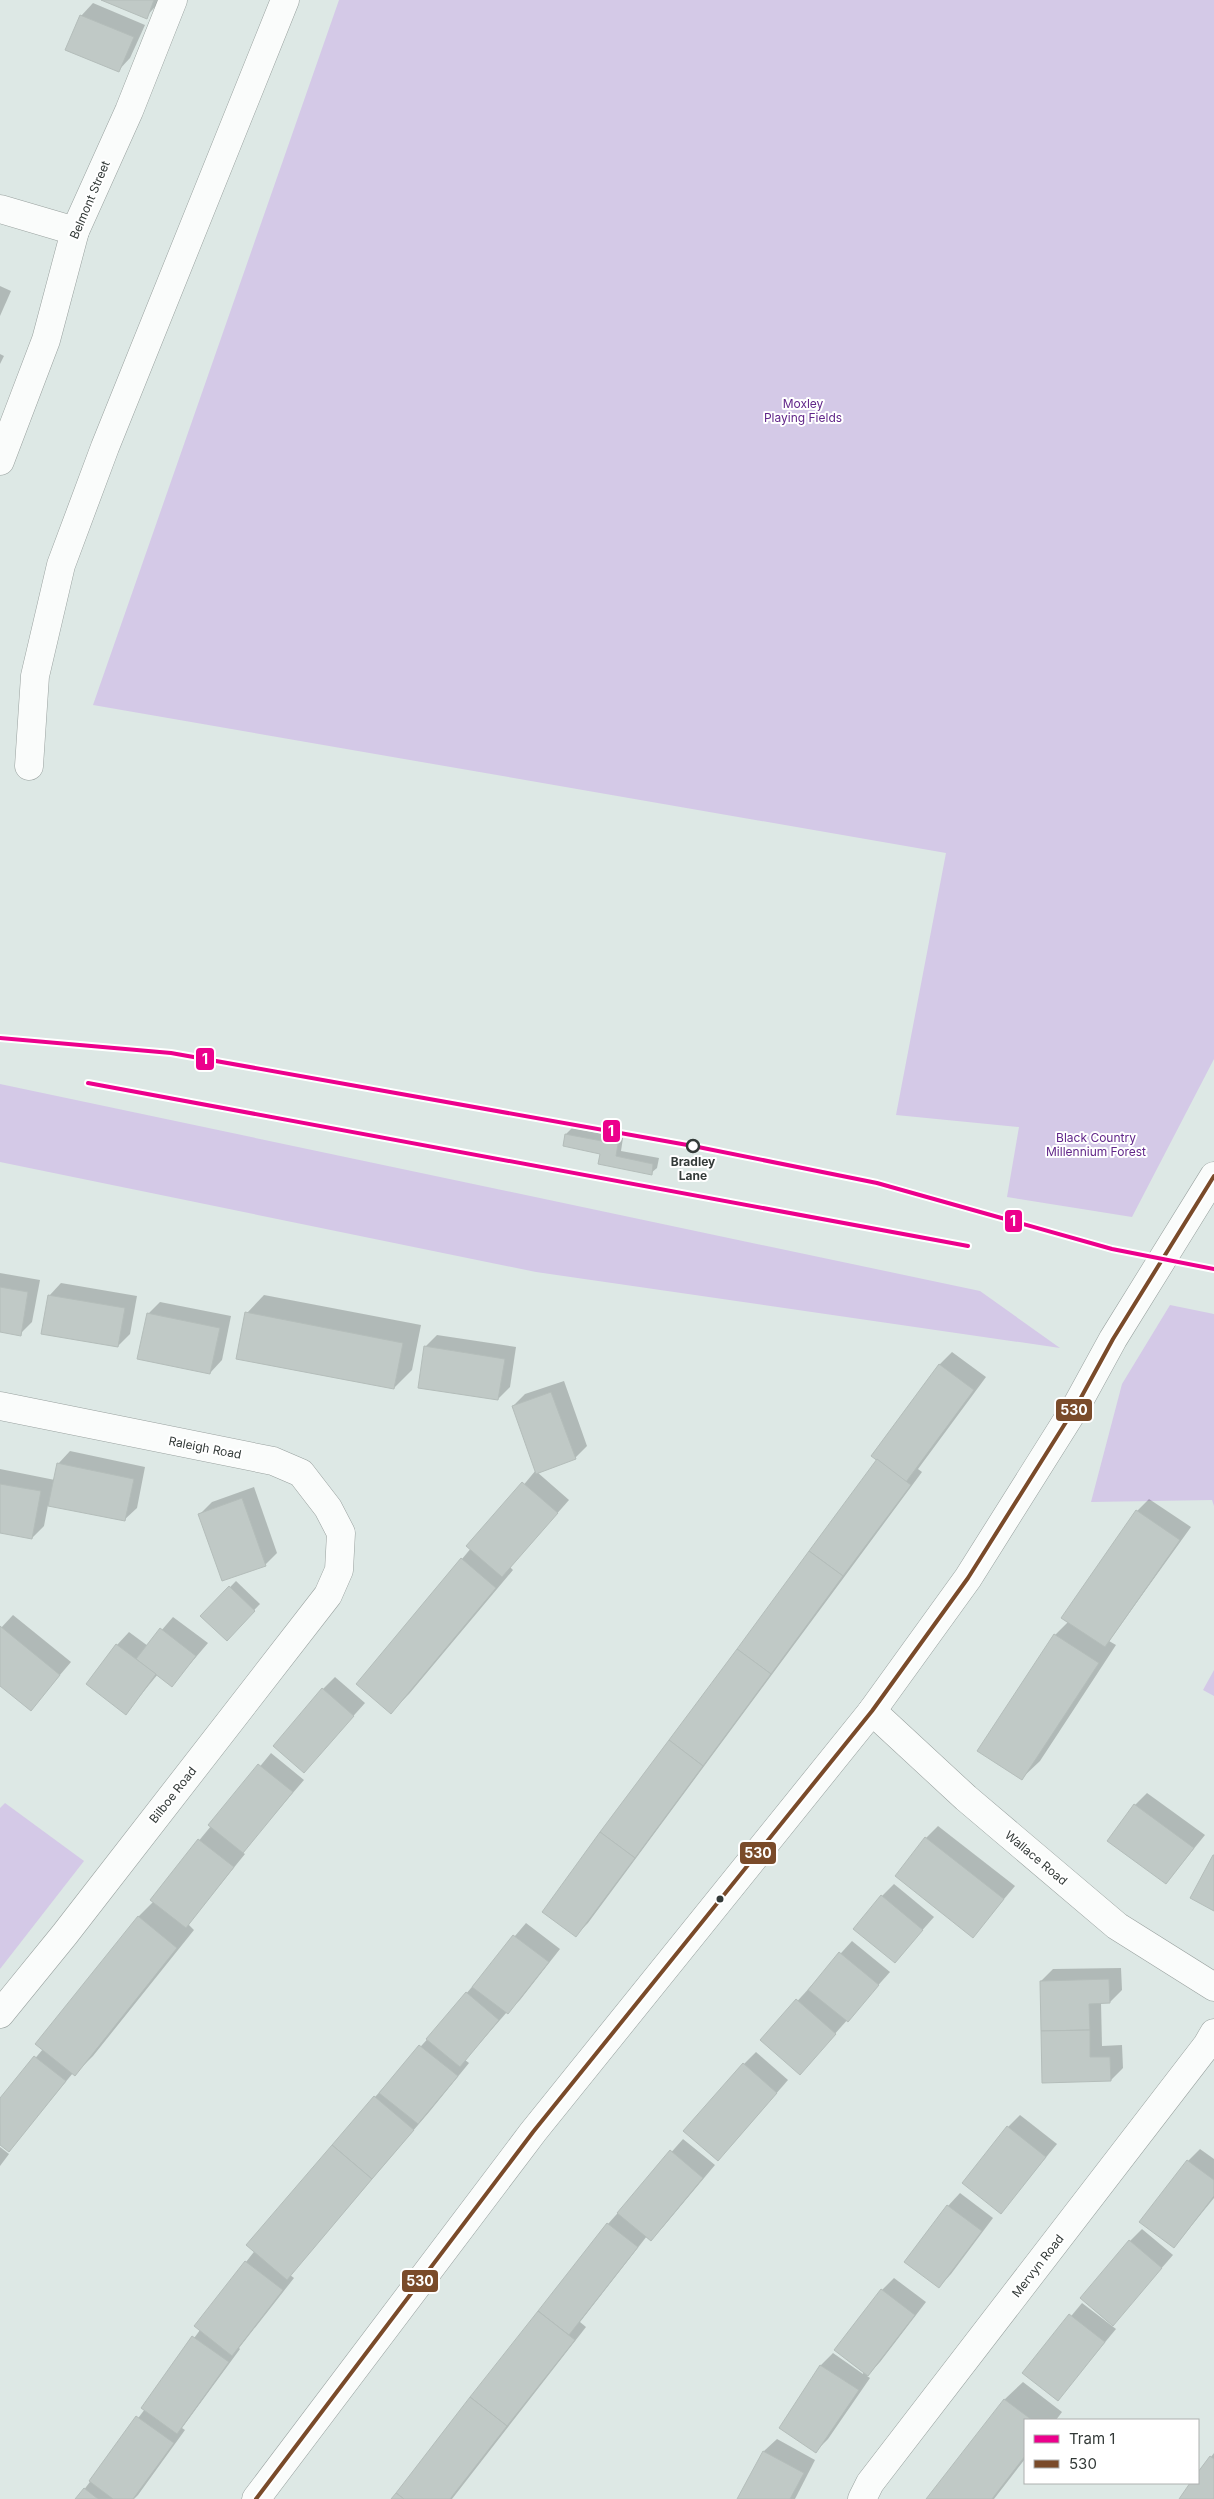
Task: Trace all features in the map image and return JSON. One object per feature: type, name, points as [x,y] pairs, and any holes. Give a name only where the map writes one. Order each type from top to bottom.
[{"type":"street","name":"Belmont Street","points":[[0,461],[46,340],[75,231],[129,111],[173,0]]},
{"type":"street","points":[[29,766],[35,676],[62,565],[105,447],[285,0]]},
{"type":"street","points":[[0,209],[75,231]]},
{"type":"street","points":[[256,2499],[533,2132],[872,1711],[968,1578],[1078,1403],[1113,1339],[1209,1184]]},
{"type":"street","name":"Raleigh Road","points":[[0,1406],[273,1461],[301,1473],[328,1508],[340,1533],[339,1570]]},
{"type":"street","name":"Bilboe Road","points":[[0,2014],[65,1934],[328,1595],[339,1570]]},
{"type":"street","name":"Wallace Road","points":[[872,1711],[966,1798],[1116,1926],[1214,1987]]},
{"type":"street","name":"Mervyn Road","points":[[862,2499],[870,2483],[1142,2131],[1214,2033]]},
{"type":"green space","name":"Moxley Playing Fields","points":[[339,0],[1214,0],[1214,1059],[1132,1217],[1007,1197],[1019,1127],[896,1115],[946,853],[93,705]]},
{"type":"green space","points":[[0,1084],[980,1291],[1060,1348],[536,1272],[0,1162]]},
{"type":"green space","points":[[1170,1305],[1214,1314],[1214,1506],[1212,1500],[1091,1502],[1122,1384]]},
{"type":"green space","points":[[1214,1670],[1214,1696],[1203,1690]]},
{"type":"green space","points":[[5,1803],[84,1861],[0,1969],[0,1808]]},
{"type":"building","points":[[101,0],[154,0],[147,19]]},
{"type":"building","points":[[80,15],[134,37],[119,72],[65,50]]},
{"type":"building","points":[[565,1134],[618,1144],[616,1156],[653,1164],[652,1175],[598,1164],[600,1154],[563,1146]]},
{"type":"building","points":[[0,1287],[28,1292],[21,1336],[0,1332]]},
{"type":"building","points":[[48,1295],[125,1308],[118,1347],[41,1334]]},
{"type":"building","points":[[245,1312],[403,1343],[394,1389],[236,1359]]},
{"type":"building","points":[[147,1313],[220,1328],[210,1374],[137,1359]]},
{"type":"building","points":[[424,1346],[505,1359],[498,1400],[418,1388]]},
{"type":"building","points":[[939,1364],[974,1390],[906,1482],[871,1456]]},
{"type":"building","points":[[551,1392],[576,1459],[536,1474],[512,1406]]},
{"type":"building","points":[[877,1459],[911,1485],[843,1576],[809,1551]]},
{"type":"building","points":[[57,1463],[134,1479],[125,1521],[48,1506]]},
{"type":"building","points":[[522,1482],[558,1513],[502,1577],[466,1546]]},
{"type":"building","points":[[0,1484],[41,1491],[32,1539],[0,1533]]},
{"type":"building","points":[[242,1498],[266,1566],[222,1581],[198,1514]]},
{"type":"building","points":[[1136,1510],[1180,1540],[1105,1647],[1061,1618]]},
{"type":"building","points":[[809,1551],[843,1576],[771,1674],[737,1649]]},
{"type":"building","points":[[461,1558],[496,1588],[391,1714],[356,1684]]},
{"type":"building","points":[[229,1586],[255,1611],[227,1641],[200,1616]]},
{"type":"building","points":[[0,1626],[60,1675],[31,1711],[0,1686]]},
{"type":"building","points":[[160,1628],[196,1656],[172,1687],[136,1659]]},
{"type":"building","points":[[1054,1634],[1099,1663],[1022,1780],[977,1751]]},
{"type":"building","points":[[116,1644],[156,1674],[126,1715],[86,1684]]},
{"type":"building","points":[[737,1649],[771,1674],[703,1766],[669,1740]]},
{"type":"building","points":[[322,1688],[354,1716],[304,1773],[273,1746]]},
{"type":"building","points":[[669,1740],[703,1766],[635,1858],[600,1832]]},
{"type":"building","points":[[258,1764],[293,1792],[243,1853],[208,1825]]},
{"type":"building","points":[[1134,1804],[1194,1848],[1166,1884],[1107,1841]]},
{"type":"building","points":[[600,1832],[635,1858],[576,1937],[542,1912]]},
{"type":"building","points":[[925,1837],[1004,1899],[973,1938],[895,1876]]},
{"type":"building","points":[[198,1839],[234,1867],[186,1928],[150,1900]]},
{"type":"building","points":[[1214,1855],[1214,1911],[1190,1898]]},
{"type":"building","points":[[881,1895],[923,1930],[895,1963],[853,1929]]},
{"type":"building","points":[[138,1916],[177,1948],[75,2076],[35,2044]]},
{"type":"building","points":[[513,1935],[549,1962],[508,2014],[472,1987]]},
{"type":"building","points":[[839,1952],[879,1985],[848,2022],[808,1990]]},
{"type":"building","points":[[1109,1979],[1110,2003],[1089,2004],[1090,2030],[1041,2031],[1040,1981]]},
{"type":"building","points":[[466,1992],[499,2020],[460,2067],[426,2039]]},
{"type":"building","points":[[796,1999],[836,2034],[800,2075],[760,2040]]},
{"type":"building","points":[[1090,2030],[1090,2057],[1110,2057],[1111,2081],[1042,2083],[1041,2031]]},
{"type":"building","points":[[419,2045],[458,2076],[418,2124],[379,2093]]},
{"type":"building","points":[[34,2056],[66,2081],[9,2152],[0,2145],[0,2098]]},
{"type":"building","points":[[743,2063],[777,2093],[718,2161],[683,2131]]},
{"type":"building","points":[[374,2096],[414,2130],[372,2179],[332,2145]]},
{"type":"building","points":[[1007,2126],[1046,2157],[1001,2214],[962,2183]]},
{"type":"building","points":[[332,2145],[372,2179],[287,2280],[246,2245]]},
{"type":"building","points":[[670,2150],[703,2178],[651,2241],[617,2213]]},
{"type":"building","points":[[1187,2160],[1214,2180],[1214,2196],[1174,2248],[1139,2222]]},
{"type":"building","points":[[947,2205],[982,2231],[939,2288],[904,2262]]},
{"type":"building","points":[[607,2223],[638,2247],[569,2335],[538,2311]]},
{"type":"building","points":[[1129,2240],[1162,2268],[1113,2326],[1080,2298]]},
{"type":"building","points":[[245,2261],[283,2290],[232,2356],[194,2326]]},
{"type":"building","points":[[881,2289],[915,2315],[868,2376],[834,2350]]},
{"type":"building","points":[[538,2311],[575,2340],[507,2426],[470,2397]]},
{"type":"building","points":[[1069,2314],[1105,2342],[1058,2401],[1022,2373]]},
{"type":"building","points":[[192,2336],[229,2362],[177,2434],[141,2408]]},
{"type":"building","points":[[820,2365],[859,2390],[816,2453],[779,2428]]},
{"type":"building","points":[[470,2397],[507,2426],[450,2499],[404,2499],[396,2493]]},
{"type":"building","points":[[1004,2399],[1031,2419],[1024,2419],[1024,2457],[992,2499],[926,2499]]},
{"type":"building","points":[[136,2416],[174,2443],[133,2499],[113,2499],[89,2481]]},
{"type":"building","points":[[763,2451],[804,2473],[790,2499],[737,2499]]},
{"type":"building","points":[[1210,2456],[1214,2459],[1214,2499],[1179,2499],[1189,2484],[1199,2484],[1199,2471]]},
{"type":"building","points":[[84,2488],[98,2499],[75,2499]]},
{"type":"building","points":[[396,2493],[404,2499],[391,2499]]},
{"type":"tram line","name":"1","points":[[0,1038],[171,1053],[693,1146],[877,1183],[1112,1249],[1214,1269]]},
{"type":"tram line","name":"1","points":[[88,1083],[968,1246]]},
{"type":"transit line","name":"530","points":[[256,2499],[533,2132],[872,1711],[968,1578],[1078,1403],[1113,1339],[1214,1176]]},
{"type":"place","name":"Bradley Lane","points":[[693,1146]]},
{"type":"park label","name":"Black Country Millennium Forest","points":[[1096,1145]]}]
